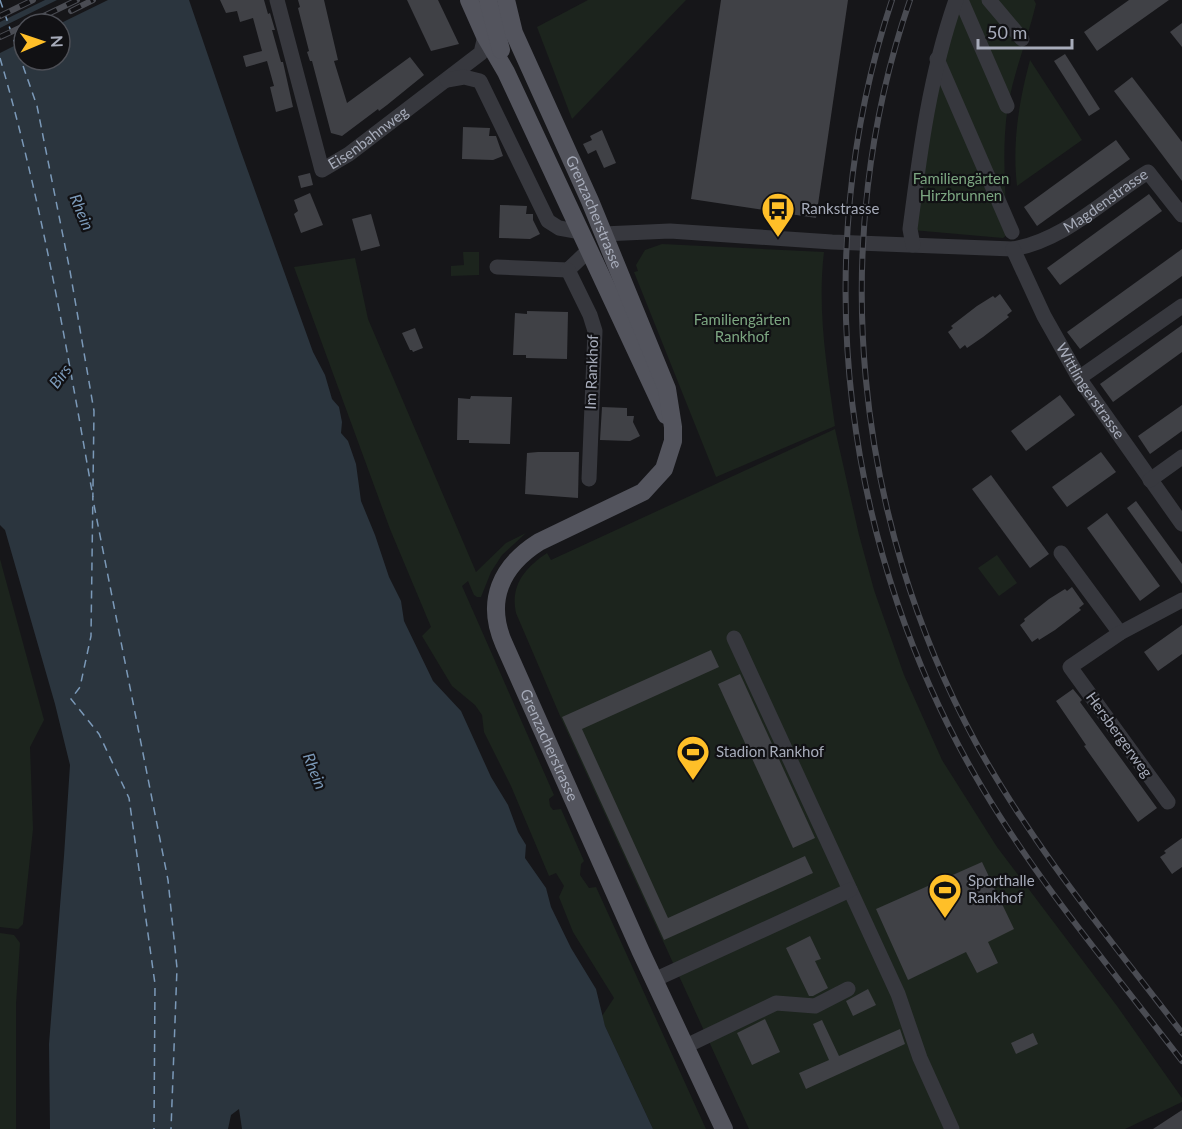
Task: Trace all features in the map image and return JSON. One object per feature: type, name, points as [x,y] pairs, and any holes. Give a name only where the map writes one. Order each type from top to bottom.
[{"type":"main road","name":"Grenzacherstrasse","points":[[469,0],[483,44],[506,72],[655,395],[673,427]]},
{"type":"main road","points":[[489,0],[514,33]]},
{"type":"main road","points":[[489,0],[506,72]]},
{"type":"main road","name":"Grenzacherstrasse","points":[[506,0],[514,33],[603,234],[667,389],[673,441],[664,469],[643,492],[523,552],[505,573],[497,598],[496,621],[504,644],[654,980],[724,1129]]},
{"type":"main road","points":[[581,232],[603,234]]},
{"type":"main road","points":[[590,250],[603,234]]},
{"type":"street","name":"Eisenbahnweg","points":[[277,0],[322,170],[350,154],[447,80],[483,44]]},
{"type":"street","points":[[913,245],[910,229],[926,112],[937,59],[956,0]]},
{"type":"street","points":[[961,0],[1007,106]]},
{"type":"street","points":[[989,0],[1022,39]]},
{"type":"street","name":"Grenzacherstrasse","points":[[483,44],[480,81],[548,221],[559,228],[581,232]]},
{"type":"street","points":[[937,59],[1012,232]]},
{"type":"street","points":[[447,80],[464,77],[480,81]]},
{"type":"street","name":"Magdenstrasse","points":[[1013,249],[1028,247],[1054,237],[1148,172],[1182,215]]},
{"type":"street","points":[[603,234],[670,231],[832,242],[1013,249]]},
{"type":"street","name":"Wittlingerstrasse","points":[[1013,249],[1044,316],[1079,378],[1182,524]]},
{"type":"street","points":[[496,267],[568,270],[590,250]]},
{"type":"street","name":"Im Rankhof","points":[[568,270],[590,315],[595,331],[589,479]]},
{"type":"street","points":[[1079,378],[1182,306]]},
{"type":"street","points":[[1150,480],[1182,457]]},
{"type":"street","points":[[1061,553],[1120,633],[1182,600]]},
{"type":"street","name":"Hersbergerweg","points":[[1120,633],[1070,667],[1168,802]]},
{"type":"street","points":[[734,638],[898,994],[920,1058],[952,1129]]},
{"type":"street","points":[[654,980],[850,890]]},
{"type":"street","points":[[686,1046],[776,1003],[815,1006],[848,989]]},
{"type":"green space","points":[[588,0],[686,0],[572,119],[537,27]]},
{"type":"green space","name":"Familiengärten Hirzbrunnen","points":[[960,0],[1034,0],[1036,4],[1008,106],[1004,155],[1007,235],[1003,238],[912,230],[928,113]]},
{"type":"green space","points":[[1030,60],[1082,140],[1017,186],[1015,154],[1018,122]]},
{"type":"green space","name":"Familiengärten Rankhof","points":[[662,244],[824,252],[822,317],[835,426],[716,477],[634,272],[638,271],[636,265],[645,250]]},
{"type":"green space","points":[[463,252],[479,252],[479,275],[451,276],[451,266],[464,265]]},
{"type":"green space","points":[[355,258],[368,319],[476,572],[506,543],[526,533],[502,555],[491,572],[481,597],[474,595],[468,581],[462,586],[554,795],[549,799],[550,806],[553,810],[561,809],[584,861],[581,864],[580,875],[589,888],[596,887],[706,1129],[653,1129],[605,1026],[602,1016],[614,998],[573,932],[559,897],[564,886],[556,873],[549,876],[511,786],[484,732],[482,715],[475,705],[452,686],[422,636],[431,627],[390,529],[294,267]]},
{"type":"green space","points":[[835,429],[874,590],[904,675],[942,760],[997,847],[1117,1006],[1182,1098],[1182,1102],[1125,1129],[749,1129],[561,718],[516,613],[515,594],[521,578],[547,553],[551,560]]},
{"type":"green space","points":[[997,555],[1017,583],[999,596],[978,568]]},
{"type":"green space","points":[[0,559],[44,720],[30,747],[33,829],[23,924],[18,929],[0,927]]},
{"type":"green space","points":[[0,933],[14,935],[20,943],[16,1004],[16,1129],[0,1129]]},
{"type":"water","points":[[0,0],[189,0],[313,352],[325,375],[332,399],[339,407],[342,422],[341,433],[348,441],[356,464],[361,501],[389,577],[401,601],[404,621],[433,681],[461,711],[491,777],[508,805],[518,832],[526,845],[525,858],[546,888],[551,907],[571,948],[596,989],[605,1026],[653,1129],[242,1129],[239,1109],[231,1115],[228,1129],[50,1129],[49,1044],[70,765],[55,704],[5,530],[0,525]]},
{"type":"pier","points":[[0,0],[45,0],[20,12],[12,12],[12,16],[0,22]]},
{"type":"pier","points":[[57,0],[108,0],[72,18],[72,12],[33,12]]},
{"type":"pier","points":[[12,22],[12,47],[0,53],[0,28]]},
{"type":"building","points":[[220,0],[264,0],[275,30],[272,30],[281,62],[283,62],[293,107],[276,112],[270,87],[274,86],[267,61],[246,67],[243,56],[262,51],[253,18],[240,22],[237,11],[226,13]]},
{"type":"building","points":[[298,0],[324,0],[338,60],[334,61],[347,103],[410,57],[424,75],[379,111],[378,109],[342,136],[331,133],[312,61],[307,52],[309,51]]},
{"type":"building","points":[[407,0],[438,0],[459,44],[431,51]]},
{"type":"building","points":[[721,0],[848,0],[816,218],[691,199]]},
{"type":"building","points":[[1129,0],[1169,0],[1097,51],[1084,32]]},
{"type":"building","points":[[1182,23],[1182,47],[1170,32]]},
{"type":"building","points":[[1065,54],[1100,109],[1089,116],[1054,61]]},
{"type":"building","points":[[1132,77],[1182,142],[1182,181],[1114,91]]},
{"type":"building","points":[[463,127],[490,128],[489,136],[496,136],[503,156],[493,160],[462,159]]},
{"type":"building","points":[[602,130],[616,163],[604,168],[596,150],[588,154],[583,144],[592,140],[590,136]]},
{"type":"building","points":[[1116,140],[1130,159],[1037,226],[1024,207]]},
{"type":"building","points":[[310,173],[313,185],[301,188],[298,176]]},
{"type":"building","points":[[310,193],[323,225],[301,233],[294,214],[298,211],[294,200]]},
{"type":"building","points":[[1149,194],[1162,211],[1060,285],[1047,268]]},
{"type":"building","points":[[500,205],[527,206],[526,214],[533,214],[533,220],[540,234],[530,239],[499,238]]},
{"type":"building","points":[[371,214],[380,246],[361,251],[352,219]]},
{"type":"building","points":[[1182,249],[1182,276],[1080,349],[1067,332]]},
{"type":"building","points":[[1000,294],[1012,311],[1007,315],[1009,317],[967,348],[965,345],[960,349],[948,332],[953,328],[951,326],[977,306]]},
{"type":"building","points":[[527,311],[568,312],[567,359],[526,358],[526,355],[513,355],[515,313],[527,314]]},
{"type":"building","points":[[1182,325],[1182,352],[1113,402],[1100,384]]},
{"type":"building","points":[[415,328],[423,348],[413,352],[402,333]]},
{"type":"building","points":[[1060,395],[1075,415],[1026,451],[1011,431]]},
{"type":"building","points":[[471,396],[512,397],[510,444],[469,443],[469,440],[457,440],[458,398],[470,399]]},
{"type":"building","points":[[1182,405],[1182,431],[1150,454],[1138,436]]},
{"type":"building","points":[[602,407],[627,408],[627,416],[634,416],[633,422],[640,436],[630,441],[600,440]]},
{"type":"building","points":[[579,452],[578,498],[525,494],[527,453]]},
{"type":"building","points":[[1101,452],[1116,472],[1067,507],[1052,487]]},
{"type":"building","points":[[991,475],[1049,554],[1030,568],[972,489]]},
{"type":"building","points":[[1136,501],[1182,564],[1182,584],[1127,508]]},
{"type":"building","points":[[1107,513],[1160,586],[1140,601],[1087,528]]},
{"type":"building","points":[[1072,587],[1084,604],[1079,608],[1081,610],[1055,630],[1032,642],[1020,625],[1025,621],[1024,619],[1049,599]]},
{"type":"building","points":[[1182,625],[1182,654],[1158,671],[1144,652]]},
{"type":"building","points":[[711,650],[719,667],[582,729],[668,918],[805,856],[813,873],[664,940],[562,717]]},
{"type":"building","points":[[740,674],[815,838],[793,848],[718,684]]},
{"type":"building","points":[[1073,689],[1157,808],[1138,822],[1084,746],[1086,745],[1056,701]]},
{"type":"building","points":[[1182,838],[1182,867],[1172,874],[1160,857],[1166,853],[1164,851]]},
{"type":"building","name":"Sporthalle Rankhof","points":[[982,862],[1014,929],[988,942],[998,963],[977,973],[966,952],[908,980],[876,909]]},
{"type":"building","points":[[810,936],[821,959],[815,961],[828,988],[813,996],[809,996],[786,948]]},
{"type":"building","points":[[868,989],[876,1005],[853,1016],[846,1001]]},
{"type":"building","points":[[765,1019],[780,1052],[752,1065],[737,1033]]},
{"type":"building","points":[[822,1020],[839,1056],[900,1029],[905,1044],[806,1089],[799,1073],[829,1060],[813,1024]]},
{"type":"building","points":[[1033,1033],[1038,1044],[1016,1054],[1011,1043]]},
{"type":"building","points":[[1182,1110],[1182,1129],[1153,1129]]},
{"type":"ferry route","points":[[0,0],[37,106],[70,271],[94,411],[91,636],[80,687],[71,699],[99,734],[129,798],[155,984],[154,1129]]},
{"type":"ferry route","points":[[0,58],[41,221],[93,497]]},
{"type":"ferry route","points":[[94,505],[168,880],[177,968],[171,1129]]},
{"type":"railway","points":[[0,16],[33,0]]},
{"type":"railway","points":[[52,12],[77,0]]},
{"type":"railway","points":[[71,11],[93,0]]},
{"type":"railway","points":[[892,0],[865,99],[850,200],[846,302],[852,404],[870,505],[897,603],[935,698],[983,789],[1053,894],[1182,1061]]},
{"type":"railway","points":[[910,0],[884,92],[868,187],[862,283],[866,378],[879,473],[902,566],[935,656],[976,743],[998,781],[1073,892],[1182,1033]]},
{"type":"railway","points":[[0,37],[12,32]]},
{"type":"place","name":"Rankstrasse","points":[[778,238]]},
{"type":"place","name":"Stadion Rankhof","points":[[693,781]]},
{"type":"place","name":"Sporthalle Rankhof","points":[[945,919]]},
{"type":"water label","name":"Rhein","points":[[82,212]]},
{"type":"water label","name":"Birs","points":[[60,376]]},
{"type":"water label","name":"Rhein","points":[[315,771]]}]
